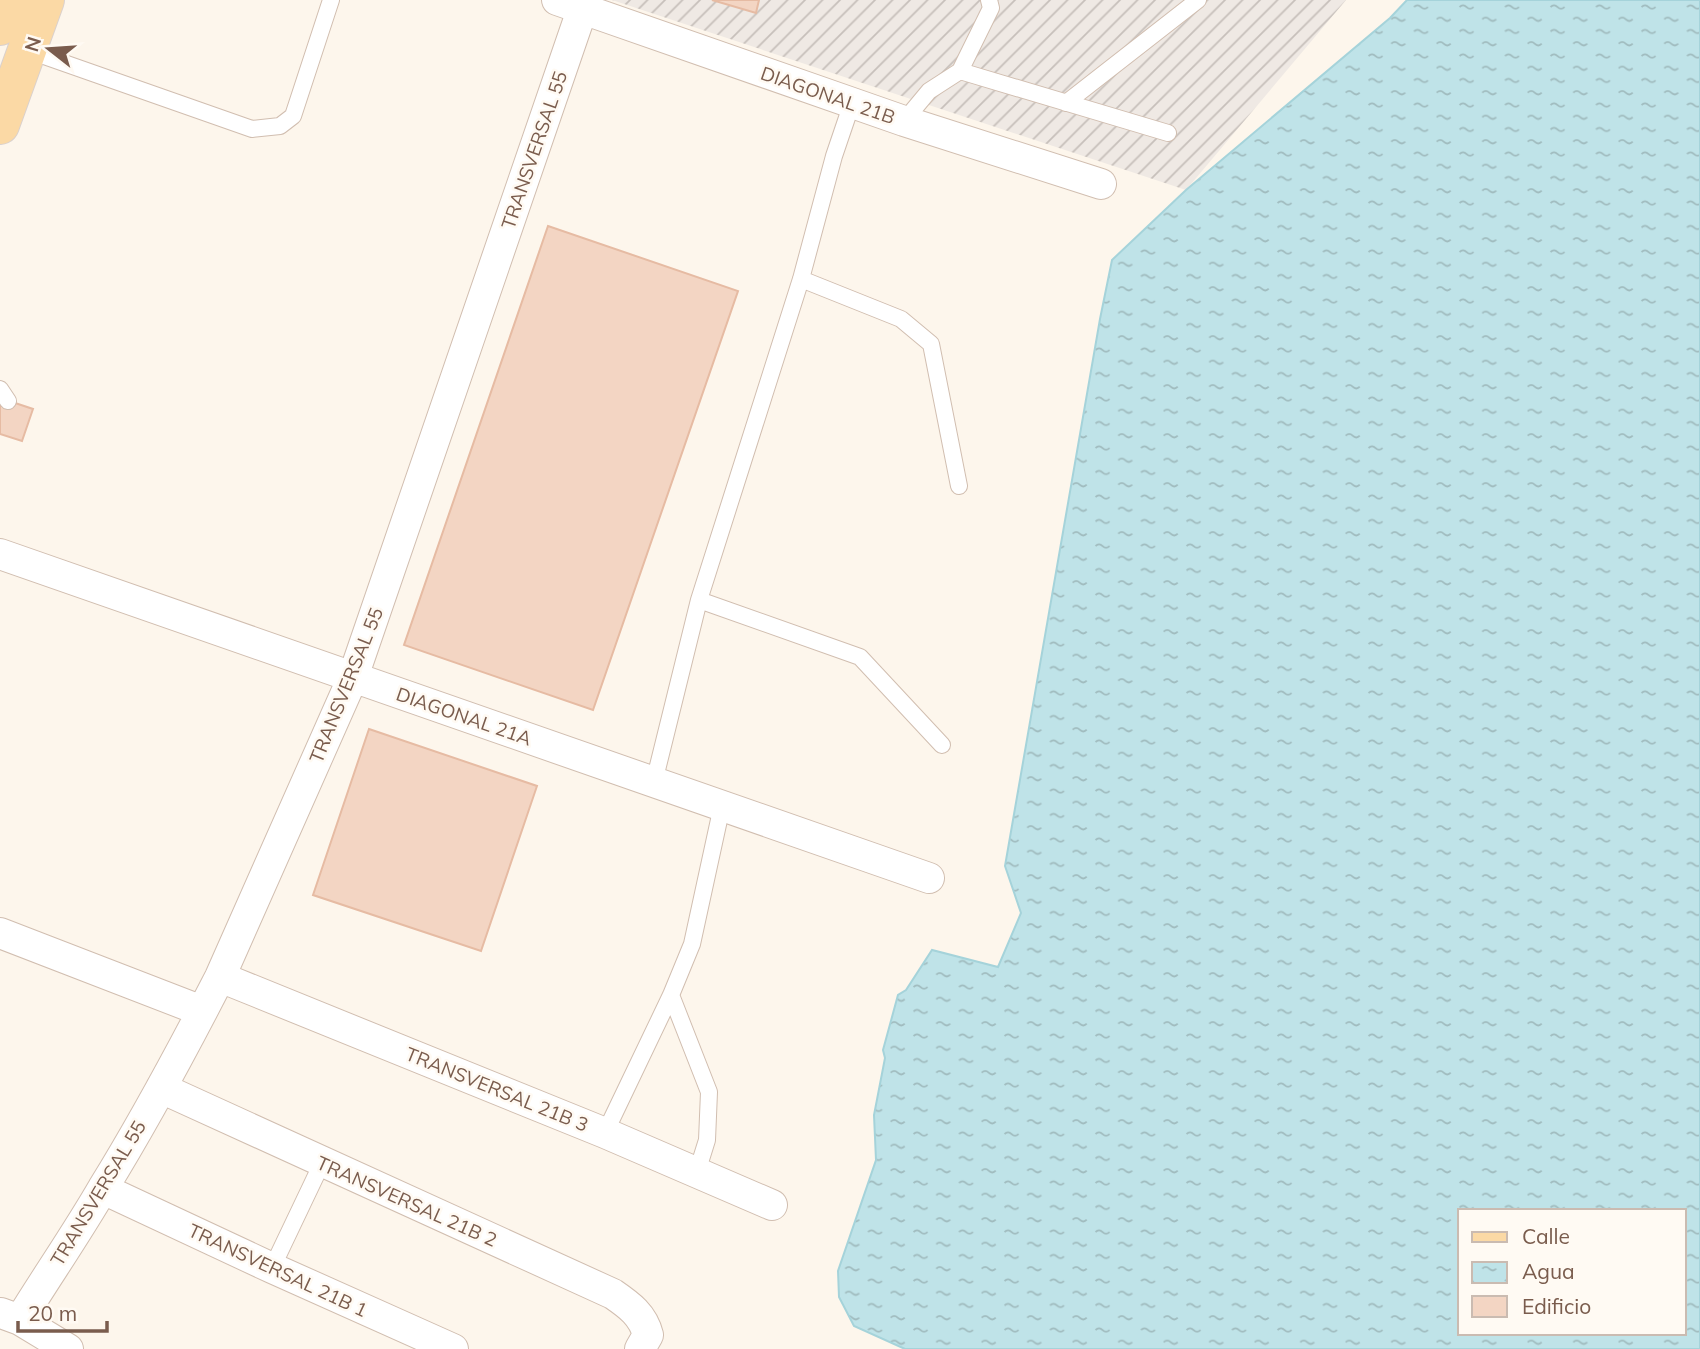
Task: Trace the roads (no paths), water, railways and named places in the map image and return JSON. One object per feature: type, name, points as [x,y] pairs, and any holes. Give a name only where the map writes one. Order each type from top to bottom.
[{"type":"main road","points":[[0,125],[13,38],[10,0]]},
{"type":"main road","points":[[13,38],[45,0]]},
{"type":"street","name":"DIAGONAL 21B","points":[[569,5],[905,121],[1101,184]]},
{"type":"street","name":"TRANSVERSAL 55","points":[[10,1316],[103,1189],[161,1088],[220,977],[353,677],[569,5]]},
{"type":"street","name":"DIAGONAL 21A","points":[[0,554],[929,878]]},
{"type":"street","points":[[0,933],[202,1011]]},
{"type":"street","name":"TRANSVERSAL 21B 3","points":[[220,977],[606,1133],[772,1205]]},
{"type":"street","name":"TRANSVERSAL 21B 2","points":[[161,1088],[613,1294],[634,1309],[643,1337]]},
{"type":"street","name":"TRANSVERSAL 21B 1","points":[[103,1189],[453,1349]]},
{"type":"street","points":[[10,1316],[68,1349]]},
{"type":"lane","points":[[13,38],[252,129],[280,126],[293,116],[331,0]]},
{"type":"lane","points":[[905,121],[929,92],[960,71],[991,8],[989,0]]},
{"type":"lane","points":[[1066,103],[1198,0]]},
{"type":"lane","points":[[960,71],[1168,134]]},
{"type":"lane","points":[[654,782],[699,600],[801,279],[834,156],[852,103]]},
{"type":"lane","points":[[801,279],[901,319],[931,344],[959,486]]},
{"type":"lane","points":[[699,600],[860,657],[942,745]]},
{"type":"lane","points":[[606,1133],[692,944],[722,806]]},
{"type":"lane","points":[[671,995],[709,1092],[707,1140],[697,1172]]},
{"type":"lane","points":[[272,1268],[322,1163]]},
{"type":"water","points":[[1407,0],[1700,0],[1700,1349],[905,1349],[854,1326],[839,1297],[838,1271],[876,1160],[874,1115],[885,1058],[883,1050],[898,995],[906,990],[932,950],[998,967],[1021,913],[1005,866],[1112,260],[1186,190],[1390,18]]}]
